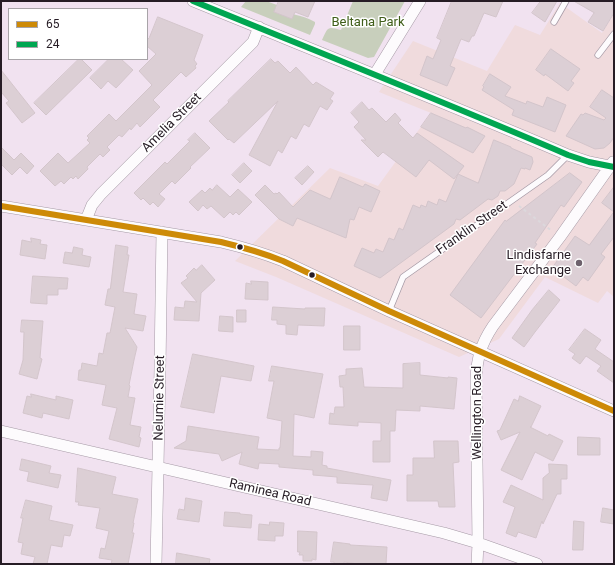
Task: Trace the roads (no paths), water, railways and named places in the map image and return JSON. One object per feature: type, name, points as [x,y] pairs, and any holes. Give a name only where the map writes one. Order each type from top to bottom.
[{"type":"street","points":[[193,1],[375,74],[568,155],[589,162],[613,164]]},
{"type":"street","points":[[375,74],[420,1]]},
{"type":"street","name":"Amelia Street","points":[[86,220],[92,205],[104,191],[253,42],[259,27]]},
{"type":"street","name":"Wellington Road","points":[[477,564],[476,379],[480,351],[484,340],[493,326],[613,164]]},
{"type":"street","points":[[1,206],[221,242],[266,254],[614,411]]},
{"type":"street","name":"Nelumie Street","points":[[156,564],[162,232]]},
{"type":"street","name":"Raminea Road","points":[[1,431],[444,533],[478,543],[537,564]]},
{"type":"lane","points":[[554,22],[566,1]]},
{"type":"lane","points":[[598,55],[614,34]]},
{"type":"lane","name":"Franklin Street","points":[[389,310],[403,277],[548,175],[568,155]]},
{"type":"place","name":"Lindisfarne Exchange","points":[[579,263]]},
{"type":"park label","name":"Beltana Park","points":[[368,23]]}]
